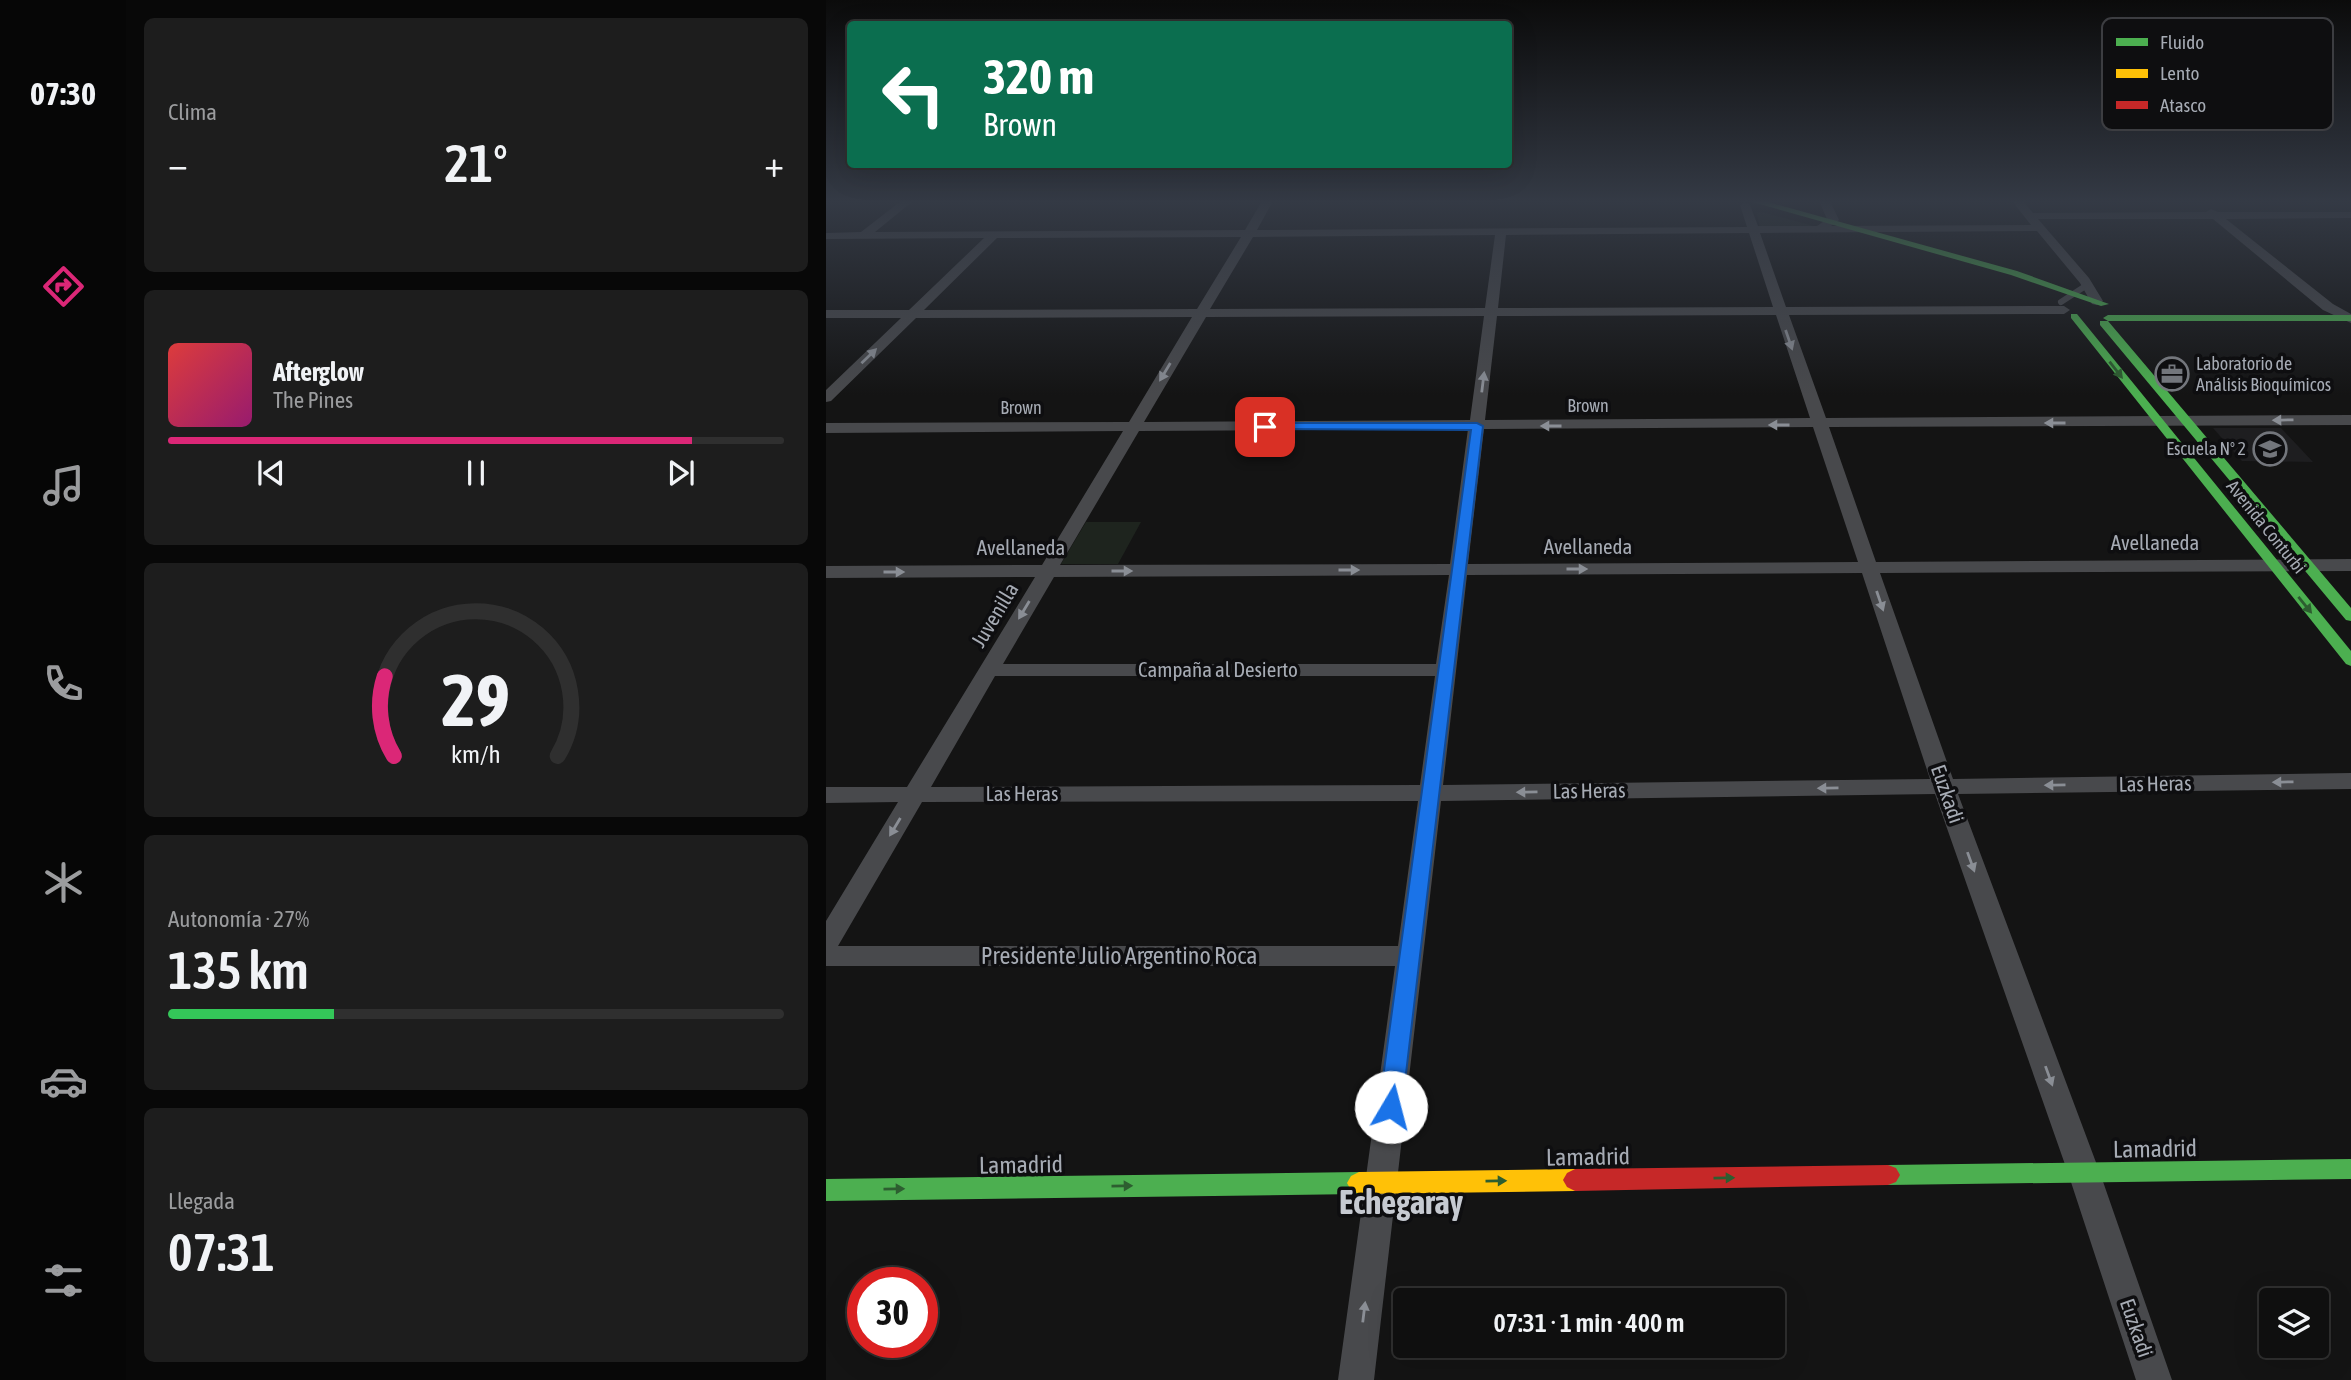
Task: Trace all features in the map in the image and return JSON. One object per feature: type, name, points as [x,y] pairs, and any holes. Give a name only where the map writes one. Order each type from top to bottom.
[{"type":"main road","points":[[1971,265],[2051,291],[2065,309],[2351,315]]},
{"type":"main road","points":[[1973,265],[2050,285]]},
{"type":"main road","points":[[2021,282],[2082,286],[2104,310],[2328,307],[2351,315]]},
{"type":"main road","name":"Avenida Conturbi","points":[[2065,309],[2351,661]]},
{"type":"main road","name":"Avenida Conturbi","points":[[2104,310],[2187,421],[2351,617]]},
{"type":"main road","name":"Lamadrid","points":[[826,1190],[2351,1169]]},
{"type":"street","points":[[826,398],[963,265]]},
{"type":"street","name":"Juvenilla","points":[[826,943],[1228,265]]},
{"type":"street","points":[[1356,1380],[1448,670],[1497,265]]},
{"type":"street","name":"Euzkadi","points":[[1765,265],[1944,786],[2084,1173],[2154,1380]]},
{"type":"street","points":[[2067,265],[2082,286]]},
{"type":"street","points":[[2277,265],[2328,307]]},
{"type":"street","points":[[826,314],[2065,309]]},
{"type":"street","name":"Brown","points":[[826,428],[2351,419]]},
{"type":"street","name":"Avellaneda","points":[[826,572],[2351,565]]},
{"type":"street","name":"Campaña al Desierto","points":[[989,670],[1448,670]]},
{"type":"street","name":"Las Heras","points":[[826,795],[1432,793],[2351,781]]},
{"type":"street","name":"Presidente Julio Argentino Roca","points":[[826,956],[1411,956]]},
{"type":"lane","points":[[2065,309],[2082,286]]},
{"type":"shaded area","points":[[2213,428],[2281,428],[2313,462],[2242,461]]},
{"type":"shaded area","points":[[1086,522],[1141,522],[1118,564],[1061,564]]},
{"type":"traffic: fast","points":[[1986,265],[2104,304]]},
{"type":"traffic: fast","points":[[2074,316],[2351,661]]},
{"type":"traffic: fast","points":[[2108,318],[2351,318]]},
{"type":"traffic: fast","points":[[2104,323],[2351,617]]},
{"type":"traffic: fast","points":[[1888,1175],[2351,1169]]},
{"type":"traffic: fast","points":[[826,1190],[1359,1183]]},
{"type":"traffic: slow","points":[[1359,1183],[1575,1180]]},
{"type":"traffic: jam","points":[[1575,1180],[1888,1175]]},
{"type":"place","name":"Laboratorio de Análisis Bioquímicos","points":[[2172,374]]},
{"type":"place","name":"Escuela N° 2","points":[[2270,449]]},
{"type":"district","name":"Echegaray","points":[[1401,1202]]},
{"type":"route","points":[[1265,427],[1477,426],[1391,1107]]}]
